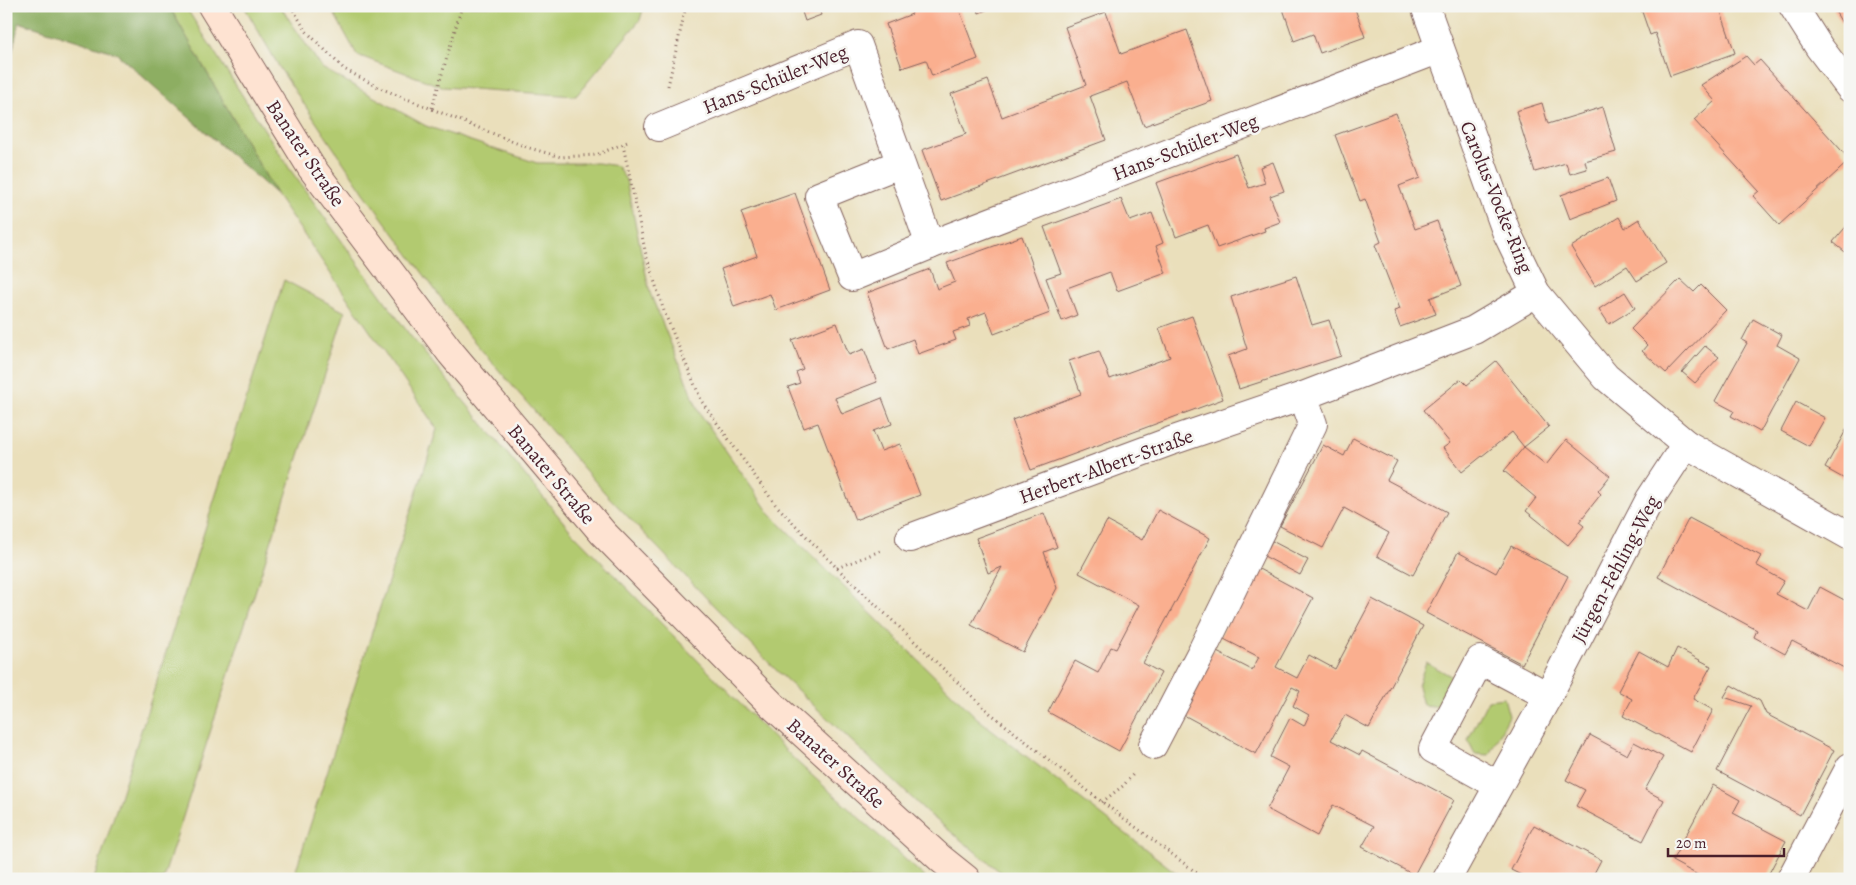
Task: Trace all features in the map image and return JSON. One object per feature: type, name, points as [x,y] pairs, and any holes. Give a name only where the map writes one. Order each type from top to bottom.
[{"type":"main road","name":"Banater Straße","points":[[212,6],[311,167],[451,353],[602,533],[770,703],[941,859],[966,879]]},
{"type":"street","name":"Carolus-Vocke-Ring","points":[[1424,6],[1506,231],[1536,293],[1606,378],[1686,444],[1850,536]]},
{"type":"street","points":[[1793,6],[1819,48],[1850,88]]},
{"type":"street","name":"Hans-Schüler-Weg","points":[[659,127],[858,46],[899,164],[930,245]]},
{"type":"street","name":"Hans-Schüler-Weg","points":[[899,164],[819,196],[852,277],[930,245],[1440,49]]},
{"type":"street","name":"Herbert-Albert-Straße","points":[[910,538],[1171,441],[1303,396],[1474,330],[1536,293]]},
{"type":"street","points":[[1153,745],[1204,649],[1313,424],[1303,396]]},
{"type":"street","name":"Jürgen-Fehling-Weg","points":[[1447,879],[1548,696],[1650,499],[1686,444]]},
{"type":"street","points":[[1498,785],[1433,749],[1480,660],[1548,696]]},
{"type":"street","points":[[1792,879],[1850,767]]},
{"type":"path","points":[[291,6],[306,31],[344,69],[380,88],[526,147],[561,157],[596,155],[623,145],[659,127],[686,6]]},
{"type":"path","points":[[432,108],[462,6]]},
{"type":"path","points":[[623,145],[646,255],[666,314],[702,402],[775,504],[837,568],[990,713],[1102,802],[1205,879]]},
{"type":"path","points":[[837,568],[910,538]]},
{"type":"path","points":[[1102,802],[1123,786],[1139,768]]},
{"type":"green space","points":[[6,6],[169,6],[276,194],[116,53],[19,22],[6,80]]},
{"type":"green space","points":[[169,6],[185,6],[289,168],[409,334],[570,530],[796,761],[927,879],[293,879],[437,429],[276,194]]},
{"type":"green space","points":[[244,6],[280,6],[322,68],[426,126],[537,163],[598,163],[617,166],[626,180],[650,293],[699,412],[770,514],[977,718],[1184,879],[1009,879],[929,814],[775,669],[605,493],[466,332],[364,193],[281,70]]},
{"type":"green space","points":[[330,6],[644,6],[640,20],[576,96],[443,87],[357,55]]},
{"type":"green space","points":[[284,280],[345,312],[163,879],[94,879]]},
{"type":"green space","points":[[1426,662],[1463,683],[1445,707],[1423,705],[1418,686]]},
{"type":"green space","points":[[1504,698],[1509,716],[1489,755],[1475,754],[1468,740],[1488,700]]},
{"type":"building","points":[[800,6],[818,6],[821,15],[805,21]]},
{"type":"building","points":[[909,6],[958,6],[978,59],[932,76],[926,60],[902,68],[886,24],[912,14]]},
{"type":"building","points":[[977,6],[996,6],[979,13]]},
{"type":"building","points":[[1282,6],[1354,6],[1365,37],[1320,53],[1313,34],[1294,41]]},
{"type":"building","points":[[1640,6],[1719,6],[1735,53],[1670,76],[1655,33],[1650,35]]},
{"type":"building","points":[[1832,6],[1850,6],[1850,19],[1842,23]]},
{"type":"building","points":[[1106,12],[1121,54],[1187,30],[1212,101],[1144,126],[1127,82],[1090,96],[1106,140],[941,201],[922,150],[966,134],[951,94],[988,80],[1002,117],[1086,85],[1065,27]]},
{"type":"building","points":[[1746,56],[1754,65],[1760,60],[1850,160],[1779,225],[1753,196],[1759,191],[1694,120],[1715,101],[1701,85]]},
{"type":"building","points":[[1542,103],[1548,124],[1603,107],[1616,152],[1585,161],[1587,169],[1570,174],[1566,163],[1535,172],[1516,111]]},
{"type":"building","points":[[1396,113],[1420,178],[1399,186],[1415,229],[1437,221],[1461,286],[1430,298],[1436,314],[1400,327],[1394,311],[1400,309],[1375,245],[1381,242],[1365,199],[1360,201],[1335,135]]},
{"type":"building","points":[[1236,154],[1249,188],[1265,183],[1260,167],[1273,162],[1284,191],[1270,196],[1280,222],[1264,228],[1265,231],[1217,248],[1208,225],[1176,237],[1156,183]]},
{"type":"building","points":[[1608,178],[1616,201],[1570,219],[1561,195]]},
{"type":"building","points":[[795,193],[830,290],[776,310],[770,294],[734,307],[721,269],[757,256],[741,212]]},
{"type":"building","points":[[1121,199],[1130,221],[1152,213],[1163,243],[1156,246],[1166,273],[1117,291],[1110,272],[1067,288],[1077,315],[1062,321],[1046,278],[1061,273],[1044,227]]},
{"type":"building","points":[[1619,217],[1625,228],[1639,219],[1666,263],[1637,281],[1627,266],[1595,286],[1571,247]]},
{"type":"building","points":[[1850,222],[1850,256],[1833,242]]},
{"type":"building","points":[[1022,236],[1050,313],[994,334],[986,312],[968,319],[970,326],[953,332],[956,340],[918,354],[913,339],[888,349],[867,293],[930,269],[937,289],[955,282],[947,263]]},
{"type":"building","points":[[1296,276],[1312,325],[1329,320],[1341,356],[1239,389],[1228,356],[1247,349],[1231,297]]},
{"type":"building","points":[[1680,279],[1694,292],[1701,285],[1726,310],[1666,373],[1642,351],[1647,345],[1631,329]]},
{"type":"building","points":[[1625,292],[1635,308],[1609,324],[1599,309]]},
{"type":"building","points":[[1192,316],[1223,399],[1031,470],[1012,420],[1081,394],[1069,361],[1099,351],[1110,379],[1170,357],[1159,328]]},
{"type":"building","points":[[1753,319],[1782,335],[1777,345],[1800,358],[1760,432],[1731,416],[1734,411],[1715,401],[1747,343],[1742,340]]},
{"type":"building","points":[[837,323],[849,355],[864,349],[877,382],[835,398],[842,414],[882,398],[892,424],[873,431],[881,451],[900,444],[920,495],[855,520],[818,423],[804,428],[788,387],[800,383],[796,372],[803,369],[792,340]]},
{"type":"building","points":[[1705,346],[1719,357],[1695,383],[1682,372]]},
{"type":"building","points":[[1496,361],[1549,427],[1524,447],[1512,432],[1462,472],[1443,448],[1450,443],[1423,410],[1461,379],[1467,385]]},
{"type":"building","points":[[1796,402],[1825,418],[1809,446],[1781,431]]},
{"type":"building","points":[[1850,423],[1850,482],[1825,468]]},
{"type":"building","points":[[1353,438],[1397,461],[1387,480],[1447,512],[1413,575],[1377,556],[1389,533],[1344,508],[1323,548],[1280,526],[1323,445],[1344,456]]},
{"type":"building","points":[[1566,440],[1610,476],[1598,491],[1601,494],[1579,522],[1584,526],[1568,545],[1526,511],[1536,498],[1504,471],[1524,447],[1546,465]]},
{"type":"building","points":[[1158,510],[1210,538],[1143,663],[1161,673],[1119,751],[1048,712],[1075,661],[1098,673],[1111,647],[1116,649],[1139,605],[1079,573],[1107,521],[1142,540]]},
{"type":"building","points":[[1044,513],[1057,547],[1044,552],[1057,588],[1023,652],[971,625],[1002,567],[988,573],[976,538]]},
{"type":"building","points":[[1689,518],[1761,556],[1756,565],[1784,581],[1776,594],[1808,611],[1820,587],[1850,603],[1850,671],[1792,641],[1785,654],[1754,637],[1757,630],[1658,577]]},
{"type":"building","points":[[1272,541],[1308,560],[1300,575],[1264,556]]},
{"type":"building","points":[[1511,546],[1568,576],[1522,664],[1426,613],[1458,552],[1496,573]]},
{"type":"building","points":[[1257,568],[1313,598],[1276,667],[1297,678],[1309,655],[1335,669],[1372,599],[1423,626],[1369,728],[1345,715],[1331,740],[1360,755],[1362,751],[1454,800],[1414,875],[1362,847],[1374,826],[1333,805],[1317,836],[1267,809],[1289,767],[1270,757],[1290,718],[1304,726],[1309,715],[1293,706],[1300,691],[1292,687],[1256,754],[1180,713],[1213,650],[1252,670],[1259,657],[1220,637]]},
{"type":"building","points":[[1677,648],[1711,666],[1693,699],[1713,710],[1691,752],[1623,716],[1632,699],[1618,691],[1639,651],[1668,667]]},
{"type":"building","points":[[1731,685],[1760,701],[1766,714],[1834,750],[1800,815],[1717,771],[1751,706],[1724,697]]},
{"type":"building","points":[[1590,735],[1627,755],[1634,742],[1663,757],[1645,790],[1664,800],[1643,841],[1576,806],[1585,790],[1566,780]]},
{"type":"building","points":[[1713,785],[1740,800],[1733,813],[1786,841],[1766,879],[1705,879],[1672,861]]},
{"type":"building","points":[[1534,825],[1601,860],[1591,879],[1522,879],[1523,876],[1511,870]]}]
